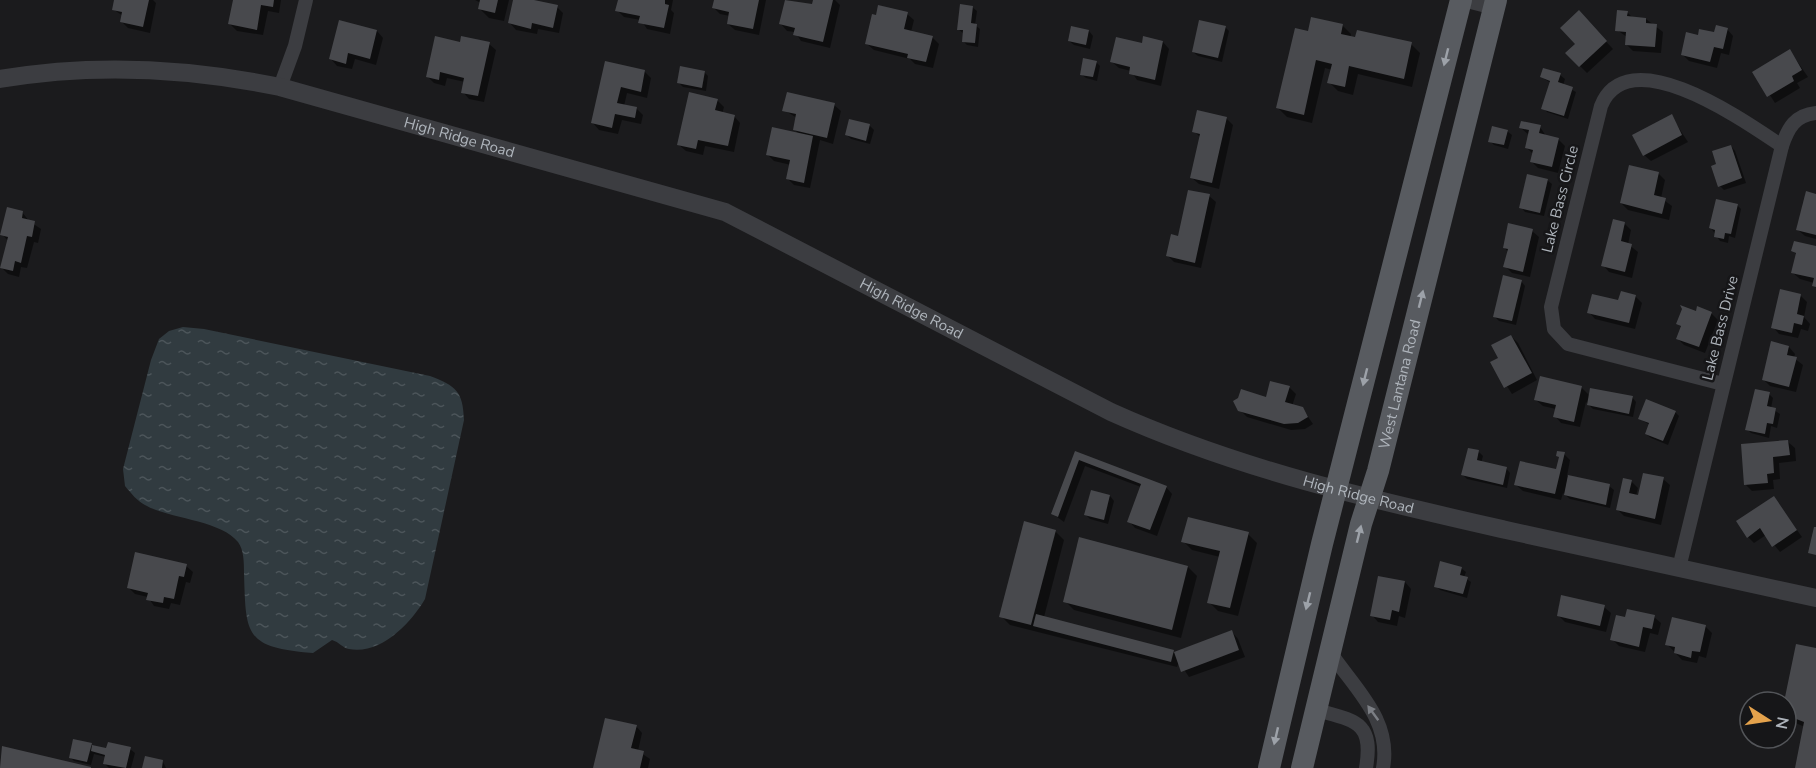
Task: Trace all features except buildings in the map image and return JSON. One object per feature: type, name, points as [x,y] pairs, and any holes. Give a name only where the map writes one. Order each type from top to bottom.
[{"type":"main road","points":[[1269,768],[1336,490],[1462,0]]},
{"type":"main road","name":"West Lantana Road","points":[[1302,768],[1495,4]]},
{"type":"main road","points":[[1283,703],[1316,710]]},
{"type":"street","points":[[280,87],[295,45],[306,0]]},
{"type":"street","points":[[1462,0],[1495,4]]},
{"type":"street","name":"High Ridge Road","points":[[0,79],[90,70],[143,69],[200,73],[280,87],[725,212],[1111,412],[1227,459],[1336,490],[1816,598]]},
{"type":"street","name":"Lake Bass Circle","points":[[1723,384],[1568,344],[1554,329],[1550,318],[1600,106],[1611,89],[1620,82],[1641,80],[1710,100],[1782,146]]},
{"type":"street","name":"Lake Bass Drive","points":[[1679,568],[1782,146],[1788,129],[1794,121],[1803,115],[1816,113]]},
{"type":"street","points":[[1330,652],[1380,721],[1385,745],[1383,768]]},
{"type":"street","points":[[1316,710],[1351,720],[1360,726],[1369,741],[1366,768]]},
{"type":"water","points":[[183,327],[204,329],[430,376],[452,387],[460,396],[464,420],[425,599],[412,618],[394,635],[372,647],[361,650],[347,648],[332,640],[313,653],[290,651],[261,642],[253,634],[246,611],[243,557],[238,542],[220,529],[155,510],[137,499],[125,486],[123,469],[151,360],[159,339],[169,331]]}]
